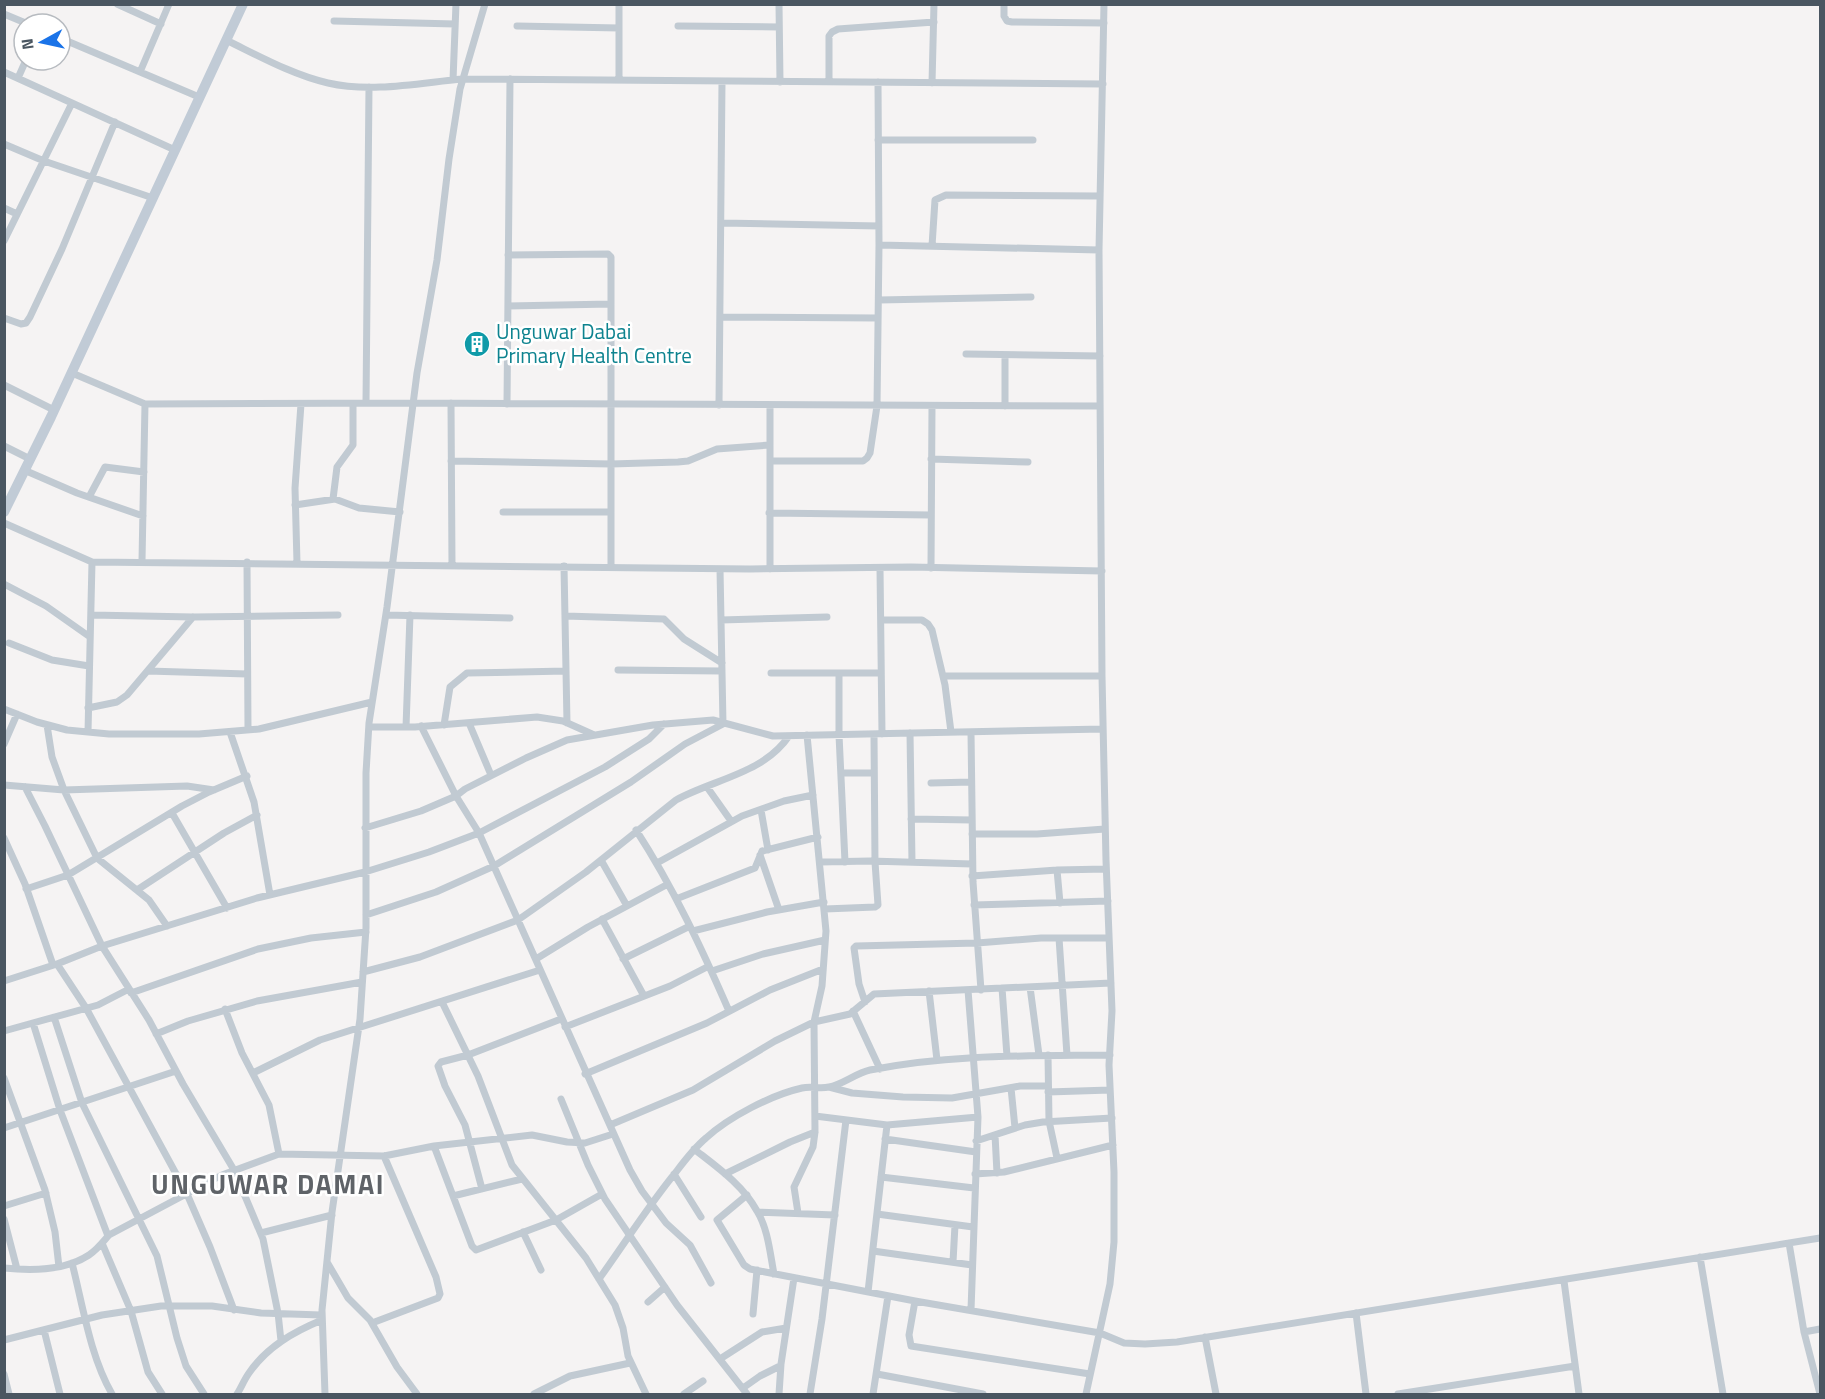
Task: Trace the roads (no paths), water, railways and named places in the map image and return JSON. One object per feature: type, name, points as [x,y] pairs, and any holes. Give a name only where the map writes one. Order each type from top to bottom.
[{"type":"street","points":[[117,4],[160,24]]},
{"type":"street","points":[[140,72],[169,4]]},
{"type":"street","points":[[4,512],[7,500],[72,373],[243,4]]},
{"type":"street","points":[[453,80],[456,4]]},
{"type":"street","points":[[325,1395],[322,1318],[339,1156],[359,1029],[366,932],[365,828],[369,726],[393,565],[413,403],[437,260],[449,159],[462,79],[485,4]]},
{"type":"street","points":[[619,4],[619,80]]},
{"type":"street","points":[[779,4],[780,82]]},
{"type":"street","points":[[933,83],[934,4]]},
{"type":"street","points":[[1004,4],[1004,15],[1007,21],[1012,22],[1104,23]]},
{"type":"street","points":[[1086,1395],[1110,1284],[1114,1242],[1110,1090],[1112,1011],[1102,676],[1099,250],[1104,4]]},
{"type":"street","points":[[334,21],[455,24]]},
{"type":"street","points":[[829,82],[829,36],[832,32],[838,29],[934,22]]},
{"type":"street","points":[[517,26],[619,28]]},
{"type":"street","points":[[678,26],[779,27]]},
{"type":"street","points":[[226,40],[282,67],[329,83],[369,87],[462,79],[1103,84]]},
{"type":"street","points":[[72,43],[199,97]]},
{"type":"street","points":[[4,72],[175,150]]},
{"type":"street","points":[[18,78],[21,72]]},
{"type":"street","points":[[507,404],[510,79]]},
{"type":"street","points":[[719,405],[722,81]]},
{"type":"street","points":[[770,460],[863,461],[870,453],[877,406],[878,82]]},
{"type":"street","points":[[366,403],[369,87]]},
{"type":"street","points":[[4,241],[72,103]]},
{"type":"street","points":[[4,318],[21,324],[26,323],[30,317],[62,249],[115,122]]},
{"type":"street","points":[[878,140],[1033,140]]},
{"type":"street","points":[[4,144],[44,161],[153,198]]},
{"type":"street","points":[[932,246],[935,200],[940,196],[1100,196]]},
{"type":"street","points":[[4,208],[17,214]]},
{"type":"street","points":[[721,223],[879,226]]},
{"type":"street","points":[[879,245],[1099,250]]},
{"type":"street","points":[[508,255],[608,254],[612,265],[611,567]]},
{"type":"street","points":[[879,300],[1031,297]]},
{"type":"street","points":[[508,306],[611,304]]},
{"type":"street","points":[[720,316],[878,318]]},
{"type":"street","points":[[966,354],[1100,356]]},
{"type":"street","points":[[1005,356],[1005,406]]},
{"type":"street","points":[[72,373],[145,404],[1100,406]]},
{"type":"street","points":[[4,385],[54,410]]},
{"type":"street","points":[[142,561],[145,404]]},
{"type":"street","points":[[297,563],[295,506],[301,404]]},
{"type":"street","points":[[333,500],[337,467],[352,445],[353,404]]},
{"type":"street","points":[[451,404],[452,565]]},
{"type":"street","points":[[770,405],[770,569]]},
{"type":"street","points":[[931,568],[932,406]]},
{"type":"street","points":[[4,446],[30,459]]},
{"type":"street","points":[[451,461],[611,464],[678,462],[688,461],[717,449],[770,446]]},
{"type":"street","points":[[932,459],[1028,462]]},
{"type":"street","points":[[89,497],[105,466],[144,472]]},
{"type":"street","points":[[24,470],[143,516]]},
{"type":"street","points":[[295,506],[333,500],[359,508],[400,512]]},
{"type":"street","points":[[503,512],[611,512]]},
{"type":"street","points":[[769,513],[931,515]]},
{"type":"street","points":[[4,523],[92,562],[1102,571]]},
{"type":"street","points":[[88,732],[92,562]]},
{"type":"street","points":[[247,562],[248,730]]},
{"type":"street","points":[[564,566],[567,723]]},
{"type":"street","points":[[720,568],[723,724]]},
{"type":"street","points":[[880,568],[882,734]]},
{"type":"street","points":[[4,584],[46,606],[90,637]]},
{"type":"street","points":[[91,615],[193,617],[338,615]]},
{"type":"street","points":[[386,615],[510,618]]},
{"type":"street","points":[[406,727],[410,615]]},
{"type":"street","points":[[565,616],[664,620],[684,639],[722,667]]},
{"type":"street","points":[[88,708],[117,702],[127,695],[193,617]]},
{"type":"street","points":[[721,620],[827,617]]},
{"type":"street","points":[[880,620],[922,620],[932,630],[944,676],[951,732]]},
{"type":"street","points":[[9,643],[52,660],[89,666]]},
{"type":"street","points":[[618,670],[722,667]]},
{"type":"street","points":[[148,671],[247,674]]},
{"type":"street","points":[[444,725],[450,687],[467,673],[566,671]]},
{"type":"street","points":[[771,673],[881,673]]},
{"type":"street","points":[[839,673],[839,735],[845,862]]},
{"type":"street","points":[[944,676],[1102,676]]},
{"type":"street","points":[[4,709],[47,725],[88,732],[109,734],[230,732],[286,723],[372,702]]},
{"type":"street","points":[[4,744],[17,714]]},
{"type":"street","points":[[369,726],[444,725],[537,717],[567,723],[592,734]]},
{"type":"street","points":[[365,828],[421,811],[456,796],[492,775],[567,740],[592,734],[664,724],[713,720],[773,736],[1103,729]]},
{"type":"street","points":[[469,723],[478,748],[492,775]]},
{"type":"street","points":[[4,981],[102,946],[270,895],[366,872],[429,852],[478,833],[605,767],[649,739],[664,724]]},
{"type":"street","points":[[366,915],[436,892],[494,866],[631,782],[685,744],[723,724]]},
{"type":"street","points":[[47,725],[52,757],[64,790],[97,858],[149,900],[167,926]]},
{"type":"street","points":[[421,726],[494,866],[585,1074],[630,1170],[670,1229],[690,1245],[711,1283]]},
{"type":"street","points":[[230,732],[247,776],[257,815],[270,895]]},
{"type":"street","points":[[971,732],[972,876],[981,990]]},
{"type":"street","points":[[910,733],[912,862]]},
{"type":"street","points":[[623,959],[692,929],[779,910],[824,905],[877,906],[879,902],[875,862],[874,734]]},
{"type":"street","points":[[798,1213],[794,1187],[813,1147],[815,1132],[814,1022],[820,999],[825,940],[824,905],[807,735]]},
{"type":"street","points":[[363,972],[420,957],[518,920],[601,860],[676,800],[734,776],[770,757],[789,736]]},
{"type":"street","points":[[841,773],[874,773]]},
{"type":"street","points":[[26,889],[68,875],[172,813],[214,790],[247,776]]},
{"type":"street","points":[[931,783],[971,782]]},
{"type":"street","points":[[4,785],[64,790],[187,786],[214,790]]},
{"type":"street","points":[[707,787],[730,821]]},
{"type":"street","points":[[25,788],[102,946],[156,1034],[234,1170],[261,1233],[278,1313],[281,1341]]},
{"type":"street","points":[[657,863],[730,821],[784,801],[813,795]]},
{"type":"street","points":[[760,810],[768,850]]},
{"type":"street","points":[[172,813],[227,908]]},
{"type":"street","points":[[137,890],[257,815]]},
{"type":"street","points":[[911,819],[972,820]]},
{"type":"street","points":[[636,830],[657,863],[692,929],[729,1011]]},
{"type":"street","points":[[972,834],[1037,834],[1105,830]]},
{"type":"street","points":[[676,899],[755,868],[762,851],[818,837]]},
{"type":"street","points":[[4,838],[55,964],[86,1008],[187,1194],[234,1310]]},
{"type":"street","points":[[759,854],[779,910]]},
{"type":"street","points":[[601,860],[627,906]]},
{"type":"street","points":[[820,862],[972,864]]},
{"type":"street","points":[[972,876],[1106,869]]},
{"type":"street","points":[[1058,870],[1060,903]]},
{"type":"street","points":[[536,959],[668,884]]},
{"type":"street","points":[[974,905],[1108,901]]},
{"type":"street","points":[[602,920],[644,996]]},
{"type":"street","points":[[4,1031],[98,1005],[130,991],[258,949],[311,938],[366,932]]},
{"type":"street","points":[[1059,938],[1067,1055]]},
{"type":"street","points":[[865,1002],[857,968],[854,948],[856,945],[1109,938]]},
{"type":"street","points":[[565,1028],[710,968],[825,940]]},
{"type":"street","points":[[585,1074],[707,1023],[770,990],[823,969]]},
{"type":"street","points":[[254,1073],[320,1040],[540,970]]},
{"type":"street","points":[[156,1034],[188,1021],[257,1000],[362,982]]},
{"type":"street","points":[[610,1125],[693,1090],[775,1041],[814,1022],[854,1011],[874,994],[1111,983]]},
{"type":"street","points":[[1030,987],[1038,1055]]},
{"type":"street","points":[[1002,988],[1007,1056]]},
{"type":"street","points":[[968,990],[978,1117],[970,1310]]},
{"type":"street","points":[[929,991],[937,1060]]},
{"type":"street","points":[[442,1002],[468,1055],[512,1165],[586,1258],[615,1305],[623,1328],[630,1363],[646,1395]]},
{"type":"street","points":[[225,1009],[242,1053],[269,1106],[279,1154]]},
{"type":"street","points":[[854,1011],[880,1069]]},
{"type":"street","points":[[54,1017],[82,1103],[157,1256],[186,1366],[204,1395]]},
{"type":"street","points":[[482,1189],[465,1125],[438,1069],[441,1062],[468,1055],[561,1019]]},
{"type":"street","points":[[33,1023],[60,1110],[108,1236]]},
{"type":"street","points":[[1047,1055],[1049,1121],[1057,1158]]},
{"type":"street","points":[[829,1087],[855,1074],[937,1060],[973,1056],[1110,1055]]},
{"type":"street","points":[[4,1128],[176,1071]]},
{"type":"street","points":[[4,1078],[46,1193],[59,1267]]},
{"type":"street","points":[[599,1279],[651,1203],[706,1137],[726,1122],[788,1092],[813,1086],[829,1087],[852,1093],[952,1098],[1011,1088],[1110,1090]]},
{"type":"street","points":[[1011,1088],[1015,1128]]},
{"type":"street","points":[[561,1099],[578,1143],[602,1194],[664,1287],[745,1391],[760,1376],[780,1366]]},
{"type":"street","points":[[815,1116],[887,1125],[978,1117]]},
{"type":"street","points":[[976,1141],[1015,1128],[1049,1121],[1112,1118]]},
{"type":"street","points":[[810,1395],[846,1120]]},
{"type":"street","points":[[868,1292],[887,1125]]},
{"type":"street","points":[[725,1174],[815,1132]]},
{"type":"street","points":[[4,1268],[43,1269],[72,1263],[89,1255],[108,1236],[139,1219],[234,1170],[279,1154],[384,1156],[434,1146],[502,1138],[538,1135],[578,1143],[593,1142],[613,1134]]},
{"type":"street","points":[[995,1135],[997,1173]]},
{"type":"street","points":[[885,1139],[976,1152]]},
{"type":"street","points":[[975,1174],[997,1173],[1113,1145]]},
{"type":"street","points":[[434,1146],[474,1249],[479,1250],[556,1220],[602,1194]]},
{"type":"street","points":[[694,1149],[747,1195],[758,1212],[774,1274]]},
{"type":"street","points":[[372,1323],[438,1298],[440,1294],[436,1277],[384,1156]]},
{"type":"street","points":[[674,1174],[701,1217]]},
{"type":"street","points":[[881,1177],[974,1188]]},
{"type":"street","points":[[453,1196],[522,1179]]},
{"type":"street","points":[[4,1206],[46,1193]]},
{"type":"street","points":[[747,1195],[717,1220],[744,1265],[757,1270],[915,1301],[1100,1333],[1124,1342],[1145,1344],[1177,1342],[1821,1238]]},
{"type":"street","points":[[758,1212],[834,1215]]},
{"type":"street","points":[[877,1214],[973,1227]]},
{"type":"street","points":[[261,1233],[332,1215]]},
{"type":"street","points":[[4,1219],[17,1269]]},
{"type":"street","points":[[953,1262],[955,1225]]},
{"type":"street","points":[[523,1232],[541,1270]]},
{"type":"street","points":[[102,1243],[131,1311],[148,1372],[162,1395]]},
{"type":"street","points":[[1789,1243],[1804,1332],[1820,1395]]},
{"type":"street","points":[[873,1251],[972,1265]]},
{"type":"street","points":[[1700,1257],[1724,1395]]},
{"type":"street","points":[[327,1262],[348,1298],[372,1323],[415,1394]]},
{"type":"street","points":[[72,1263],[90,1340],[105,1383],[112,1395]]},
{"type":"street","points":[[753,1314],[757,1270]]},
{"type":"street","points":[[779,1395],[780,1366],[794,1278]]},
{"type":"street","points":[[1564,1281],[1579,1395]]},
{"type":"street","points":[[648,1302],[664,1287]]},
{"type":"street","points":[[873,1395],[888,1296]]},
{"type":"street","points":[[915,1301],[909,1335],[910,1346],[1090,1374]]},
{"type":"street","points":[[4,1341],[87,1320],[170,1306],[212,1306],[322,1318]]},
{"type":"street","points":[[1356,1313],[1366,1395]]},
{"type":"street","points":[[237,1395],[248,1374],[266,1353],[281,1341],[322,1318]]},
{"type":"street","points":[[720,1359],[762,1332],[786,1328]]},
{"type":"street","points":[[1804,1332],[1821,1329]]},
{"type":"street","points":[[44,1330],[60,1395]]},
{"type":"street","points":[[1205,1337],[1216,1395]]},
{"type":"street","points":[[534,1395],[548,1391],[580,1373],[630,1363]]},
{"type":"street","points":[[1398,1395],[1575,1366]]},
{"type":"street","points":[[4,1374],[9,1395]]},
{"type":"street","points":[[877,1374],[984,1395]]},
{"type":"street","points":[[684,1395],[703,1381]]},
{"type":"place","name":"Unguwar Dabai Primary Health Centre","points":[[477,344]]},
{"type":"district","name":"UNGUWAR DAMAI","points":[[268,1185]]}]
